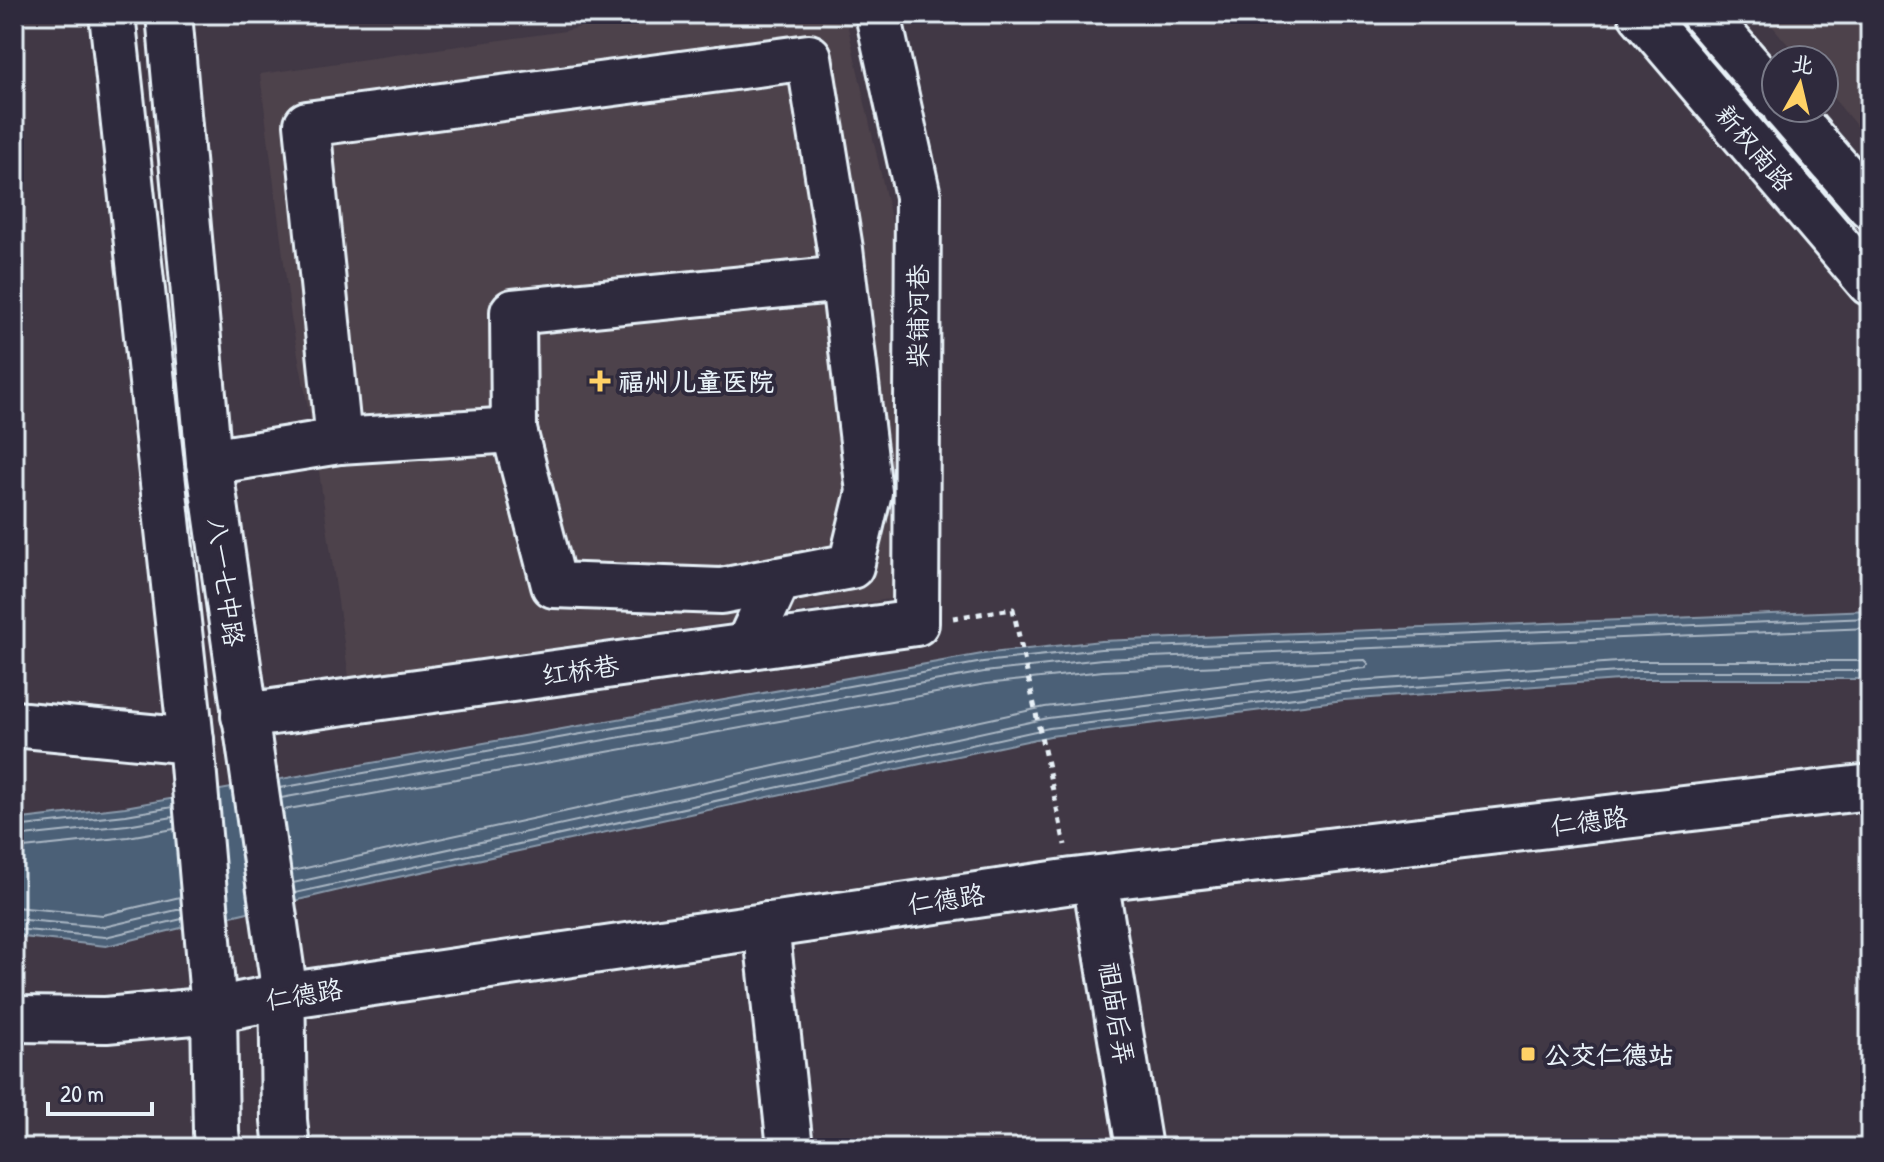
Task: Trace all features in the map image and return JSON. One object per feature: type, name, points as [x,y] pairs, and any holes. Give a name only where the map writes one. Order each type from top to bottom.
[{"type":"street","name":"八一七中路","points":[[112,14],[191,741],[213,994],[218,1148]]},
{"type":"street","name":"八一七中路","points":[[169,14],[209,462],[282,974],[287,1148]]},
{"type":"street","name":"柴铺河巷","points":[[878,14],[918,196],[916,623]]},
{"type":"street","name":"新权南路","points":[[1641,14],[1870,283]]},
{"type":"street","name":"新权南路","points":[[1704,14],[1760,79]]},
{"type":"street","points":[[339,441],[307,124],[809,57],[840,249],[869,492],[851,566],[721,591],[554,585],[514,430],[513,312],[843,279]]},
{"type":"street","name":"新权南路","points":[[1799,124],[1870,206]]},
{"type":"street","points":[[848,321],[917,317]]},
{"type":"street","points":[[209,462],[339,441],[514,430]]},
{"type":"street","points":[[747,647],[778,580]]},
{"type":"street","name":"红桥巷","points":[[245,718],[916,623]]},
{"type":"street","points":[[14,724],[191,741]]},
{"type":"street","name":"仁德路","points":[[19,1019],[106,1020],[213,994],[283,996],[1084,880],[1870,787]]},
{"type":"street","name":"祖庙后弄","points":[[1084,880],[1139,1148]]},
{"type":"street","points":[[766,925],[790,1148]]},
{"type":"path","points":[[916,623],[1013,609],[1049,781],[1084,880]]},
{"type":"shaded area","name":"福州儿童医院","points":[[631,14],[845,14],[894,232],[904,597],[349,677],[315,444],[291,318],[260,74],[565,31]]},
{"type":"shaded area","points":[[1762,14],[1870,14],[1870,142],[1840,106],[1840,44],[1787,44]]},
{"type":"water","points":[[1870,610],[1870,679],[1633,679],[1344,700],[1050,736],[352,887],[106,946],[14,936],[14,820],[125,807],[982,654],[1101,641]]},
{"type":"place","name":"福州儿童医院","points":[[600,381]]},
{"type":"place","name":"公交仁德站","points":[[1528,1054]]}]
